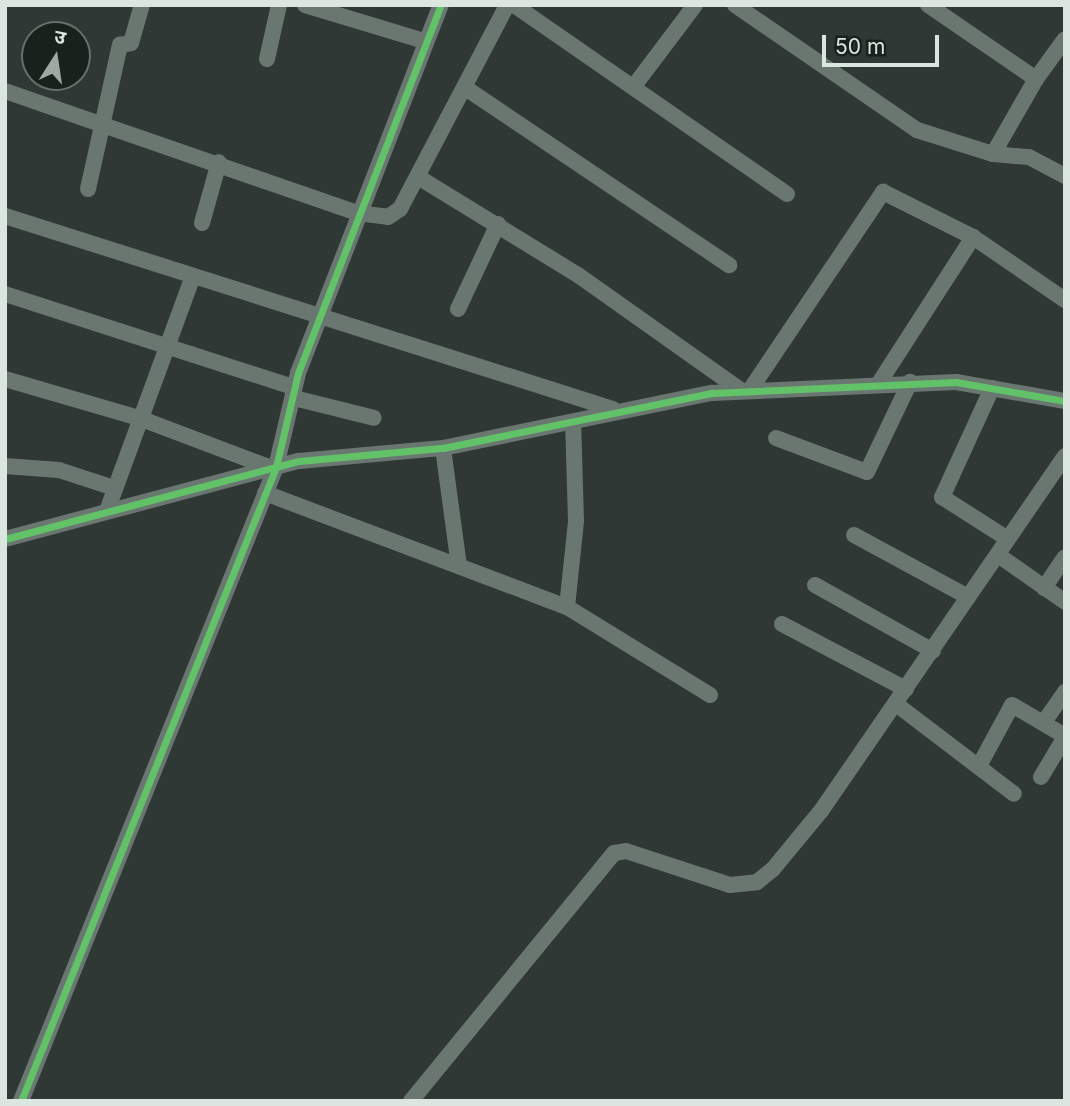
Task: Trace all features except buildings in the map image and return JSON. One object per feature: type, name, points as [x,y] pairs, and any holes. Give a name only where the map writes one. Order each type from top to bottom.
[{"type":"street","points":[[88,189],[120,45],[131,43],[142,5]]},
{"type":"street","points":[[267,59],[279,5]]},
{"type":"street","points":[[305,5],[350,12],[424,41]]},
{"type":"street","points":[[21,1101],[265,493],[318,317],[424,41],[441,5]]},
{"type":"street","points":[[5,91],[219,162],[357,213],[394,214],[467,89],[507,5]]},
{"type":"street","points":[[514,5],[787,194]]},
{"type":"street","points":[[634,86],[695,5]]},
{"type":"street","points":[[735,5],[917,130],[993,154],[1029,157],[1065,176]]},
{"type":"street","points":[[928,5],[1036,79]]},
{"type":"street","points":[[993,154],[1036,79],[1065,39]]},
{"type":"street","points":[[467,89],[729,265]]},
{"type":"street","points":[[202,223],[219,162]]},
{"type":"street","points":[[418,177],[498,224],[746,391]]},
{"type":"street","points":[[746,391],[877,194],[897,194],[973,237],[1065,300]]},
{"type":"street","points":[[5,216],[192,279],[613,409]]},
{"type":"street","points":[[458,309],[498,224]]},
{"type":"street","points":[[879,383],[973,237]]},
{"type":"street","points":[[107,511],[192,279]]},
{"type":"street","points":[[5,294],[167,345],[293,393],[374,418]]},
{"type":"street","points":[[5,379],[139,418],[273,467]]},
{"type":"street","points":[[776,438],[867,472],[910,382]]},
{"type":"street","points":[[5,539],[273,467],[443,448],[573,422],[613,409],[746,391],[910,382],[992,388],[1065,401]]},
{"type":"street","points":[[992,388],[942,497],[1008,539]]},
{"type":"street","points":[[567,607],[576,521],[573,422]]},
{"type":"street","points":[[443,448],[459,566]]},
{"type":"street","points":[[411,1101],[614,853],[626,851],[730,885],[757,882],[821,811],[1065,456]]},
{"type":"street","points":[[5,466],[59,470],[114,488]]},
{"type":"street","points":[[265,493],[567,607],[710,695]]},
{"type":"street","points":[[854,535],[968,597]]},
{"type":"street","points":[[998,555],[1065,602]]},
{"type":"street","points":[[1044,588],[1065,557]]},
{"type":"street","points":[[816,585],[933,651]]},
{"type":"street","points":[[782,624],[906,689]]},
{"type":"street","points":[[1044,722],[1063,696]]},
{"type":"street","points":[[896,704],[1014,794]]},
{"type":"street","points":[[979,766],[1012,705],[1065,736],[1041,777]]},
{"type":"cycle path","points":[[21,1101],[276,467],[298,373],[441,5]]},
{"type":"cycle path","points":[[5,539],[299,461],[443,448],[712,393],[956,382],[1065,401]]}]
